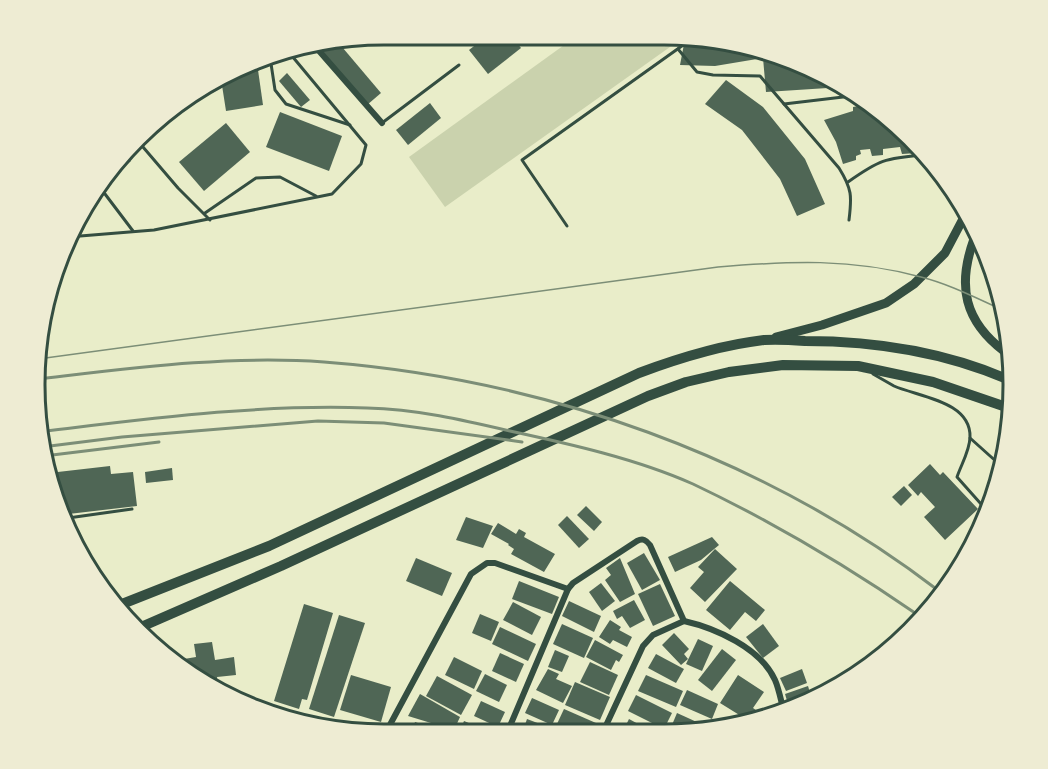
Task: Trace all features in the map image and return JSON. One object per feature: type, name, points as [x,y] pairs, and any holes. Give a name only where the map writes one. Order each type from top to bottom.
[{"type":"highway","points":[[125,603],[269,546],[605,388],[672,361],[716,349],[765,340],[856,343],[900,348],[949,359],[1003,378]]},
{"type":"highway","points":[[145,625],[292,562],[648,396],[686,382],[729,372],[783,365],[858,366],[933,382],[1002,406]]},
{"type":"main road","points":[[765,340],[822,325],[886,303],[914,284],[945,253],[962,222]]},
{"type":"main road","points":[[972,244],[967,258],[964,284],[970,307],[973,318],[992,342],[1001,349]]},
{"type":"street","points":[[320,52],[382,123]]},
{"type":"street","points":[[511,724],[568,589],[573,583],[641,539],[650,544],[684,621]]},
{"type":"street","points":[[390,724],[471,574],[480,567],[495,563],[568,589]]},
{"type":"street","points":[[607,724],[644,646],[654,635],[684,621],[724,633],[746,648],[764,664],[776,680],[782,702]]},
{"type":"lane","points":[[567,226],[522,160],[682,46]]},
{"type":"lane","points":[[678,49],[697,72],[713,75],[760,76],[848,182],[852,196],[849,220]]},
{"type":"lane","points":[[79,236],[133,231],[210,219],[332,194],[361,164],[366,145],[294,58]]},
{"type":"lane","points":[[271,65],[275,90],[286,104],[352,126]]},
{"type":"lane","points":[[382,123],[459,65]]},
{"type":"lane","points":[[784,104],[844,97]]},
{"type":"lane","points":[[142,146],[178,188],[210,219]]},
{"type":"lane","points":[[848,182],[873,164],[893,157],[914,156]]},
{"type":"lane","points":[[205,213],[256,178],[280,177],[317,197]]},
{"type":"lane","points":[[104,193],[133,231]]},
{"type":"lane","points":[[858,366],[894,386],[947,405],[962,415],[968,425],[970,438],[957,477],[981,504]]},
{"type":"lane","points":[[970,438],[994,459]]},
{"type":"lane","points":[[72,517],[132,509]]},
{"type":"green space","points":[[564,45],[672,45],[445,207],[409,157]]},
{"type":"building","points":[[475,45],[519,45],[521,48],[488,74],[469,50]]},
{"type":"building","points":[[684,46],[708,48],[758,59],[715,66],[680,65]]},
{"type":"building","points":[[343,48],[381,93],[367,105],[321,51]]},
{"type":"building","points":[[763,60],[829,88],[766,92]]},
{"type":"building","points":[[258,70],[263,105],[226,111],[222,86]]},
{"type":"building","points":[[287,73],[310,100],[301,107],[279,81]]},
{"type":"building","points":[[726,80],[763,107],[805,159],[825,204],[797,216],[780,179],[742,130],[705,104]]},
{"type":"building","points":[[430,103],[441,118],[408,145],[396,130]]},
{"type":"building","points":[[858,106],[870,115],[912,153],[902,154],[900,147],[883,149],[883,155],[872,156],[870,149],[860,150],[861,154],[856,156],[856,160],[843,164],[836,142],[824,120],[853,111],[853,107]]},
{"type":"building","points":[[280,112],[342,136],[329,171],[266,147]]},
{"type":"building","points":[[226,123],[250,152],[204,191],[179,162]]},
{"type":"building","points":[[930,464],[940,475],[943,472],[978,509],[945,540],[924,517],[935,507],[921,492],[918,496],[908,485]]},
{"type":"building","points":[[110,466],[111,474],[133,472],[137,506],[71,514],[57,472]]},
{"type":"building","points":[[172,468],[173,480],[146,483],[145,472]]},
{"type":"building","points":[[904,486],[912,495],[901,506],[892,497]]},
{"type":"building","points":[[586,506],[602,522],[594,531],[577,515]]},
{"type":"building","points":[[567,516],[589,539],[579,548],[558,525]]},
{"type":"building","points":[[466,517],[493,526],[483,548],[456,540]]},
{"type":"building","points":[[498,523],[516,534],[519,529],[526,533],[524,537],[555,554],[544,572],[511,554],[514,549],[509,544],[491,534]]},
{"type":"building","points":[[712,537],[719,545],[701,560],[675,572],[668,557]]},
{"type":"building","points":[[715,549],[737,569],[705,602],[690,588],[704,572],[698,567]]},
{"type":"building","points":[[644,553],[660,580],[642,590],[627,563]]},
{"type":"building","points":[[416,558],[452,573],[442,596],[406,581]]},
{"type":"building","points":[[620,558],[635,594],[620,602],[605,580],[611,575],[606,568]]},
{"type":"building","points":[[519,581],[559,597],[552,614],[512,599]]},
{"type":"building","points":[[730,581],[765,610],[756,621],[745,612],[730,630],[706,610]]},
{"type":"building","points":[[601,583],[615,601],[602,611],[589,592]]},
{"type":"building","points":[[660,584],[675,616],[653,626],[638,594]]},
{"type":"building","points":[[634,600],[645,620],[630,628],[622,616],[617,619],[613,611]]},
{"type":"building","points":[[569,601],[601,616],[594,632],[562,616]]},
{"type":"building","points":[[513,602],[541,617],[532,635],[503,620]]},
{"type":"building","points":[[304,604],[333,613],[307,700],[302,699],[299,709],[274,701]]},
{"type":"building","points":[[480,614],[499,622],[491,641],[472,633]]},
{"type":"building","points":[[339,615],[365,623],[334,717],[309,709]]},
{"type":"building","points":[[610,620],[621,627],[619,630],[632,637],[627,647],[613,640],[610,644],[599,637]]},
{"type":"building","points":[[562,624],[593,638],[584,658],[553,644]]},
{"type":"building","points":[[763,624],[779,646],[763,658],[746,637]]},
{"type":"building","points":[[500,627],[536,644],[528,661],[492,644]]},
{"type":"building","points":[[674,633],[689,649],[684,654],[688,659],[681,665],[662,645]]},
{"type":"building","points":[[698,639],[713,646],[702,671],[686,664]]},
{"type":"building","points":[[595,640],[623,655],[619,662],[616,660],[611,670],[586,657]]},
{"type":"building","points":[[212,642],[215,660],[234,657],[236,675],[217,677],[217,680],[185,659],[196,657],[194,644]]},
{"type":"building","points":[[722,649],[736,660],[712,691],[698,680]]},
{"type":"building","points":[[555,650],[569,656],[562,672],[548,667]]},
{"type":"building","points":[[500,653],[524,664],[516,682],[492,671]]},
{"type":"building","points":[[656,654],[684,669],[676,683],[648,668]]},
{"type":"building","points":[[454,657],[482,671],[474,689],[445,675]]},
{"type":"building","points":[[590,662],[618,675],[609,695],[580,682]]},
{"type":"building","points":[[548,669],[559,674],[556,679],[572,686],[563,703],[536,690]]},
{"type":"building","points":[[802,669],[807,683],[786,691],[780,678]]},
{"type":"building","points":[[485,674],[507,685],[499,702],[476,691]]},
{"type":"building","points":[[351,675],[391,687],[381,722],[340,710]]},
{"type":"building","points":[[646,675],[683,691],[676,707],[638,691]]},
{"type":"building","points":[[738,675],[764,692],[753,708],[757,710],[751,712],[739,715],[720,703]]},
{"type":"building","points":[[437,676],[472,695],[461,715],[426,696]]},
{"type":"building","points":[[575,682],[610,697],[600,720],[565,705]]},
{"type":"building","points":[[808,686],[809,691],[787,700],[785,694]]},
{"type":"building","points":[[687,690],[718,704],[712,719],[680,705]]},
{"type":"building","points":[[420,694],[460,717],[457,724],[434,724],[408,716]]},
{"type":"building","points":[[636,695],[672,713],[667,724],[654,724],[628,711]]},
{"type":"building","points":[[532,698],[559,710],[552,724],[525,713]]},
{"type":"building","points":[[481,701],[505,712],[499,724],[491,724],[474,716]]},
{"type":"building","points":[[564,709],[596,723],[595,724],[557,724]]},
{"type":"building","points":[[677,713],[697,722],[686,723],[673,724]]},
{"type":"building","points":[[527,719],[540,724],[525,724]]},
{"type":"building","points":[[629,719],[638,724],[626,724]]},
{"type":"tram line","points":[[46,358],[718,267],[770,263],[845,264],[895,271],[942,283],[993,306]]},
{"type":"railway","points":[[45,378],[216,361],[288,360],[406,371],[488,386],[569,406],[648,432],[725,464],[800,501],[871,543],[935,588]]},
{"type":"railway","points":[[48,431],[243,410],[285,408],[385,409],[457,419],[603,453],[672,475],[751,513],[808,545],[915,613]]},
{"type":"railway","points":[[51,446],[122,437],[318,421],[384,423],[522,442]]},
{"type":"railway","points":[[53,455],[159,442]]}]
